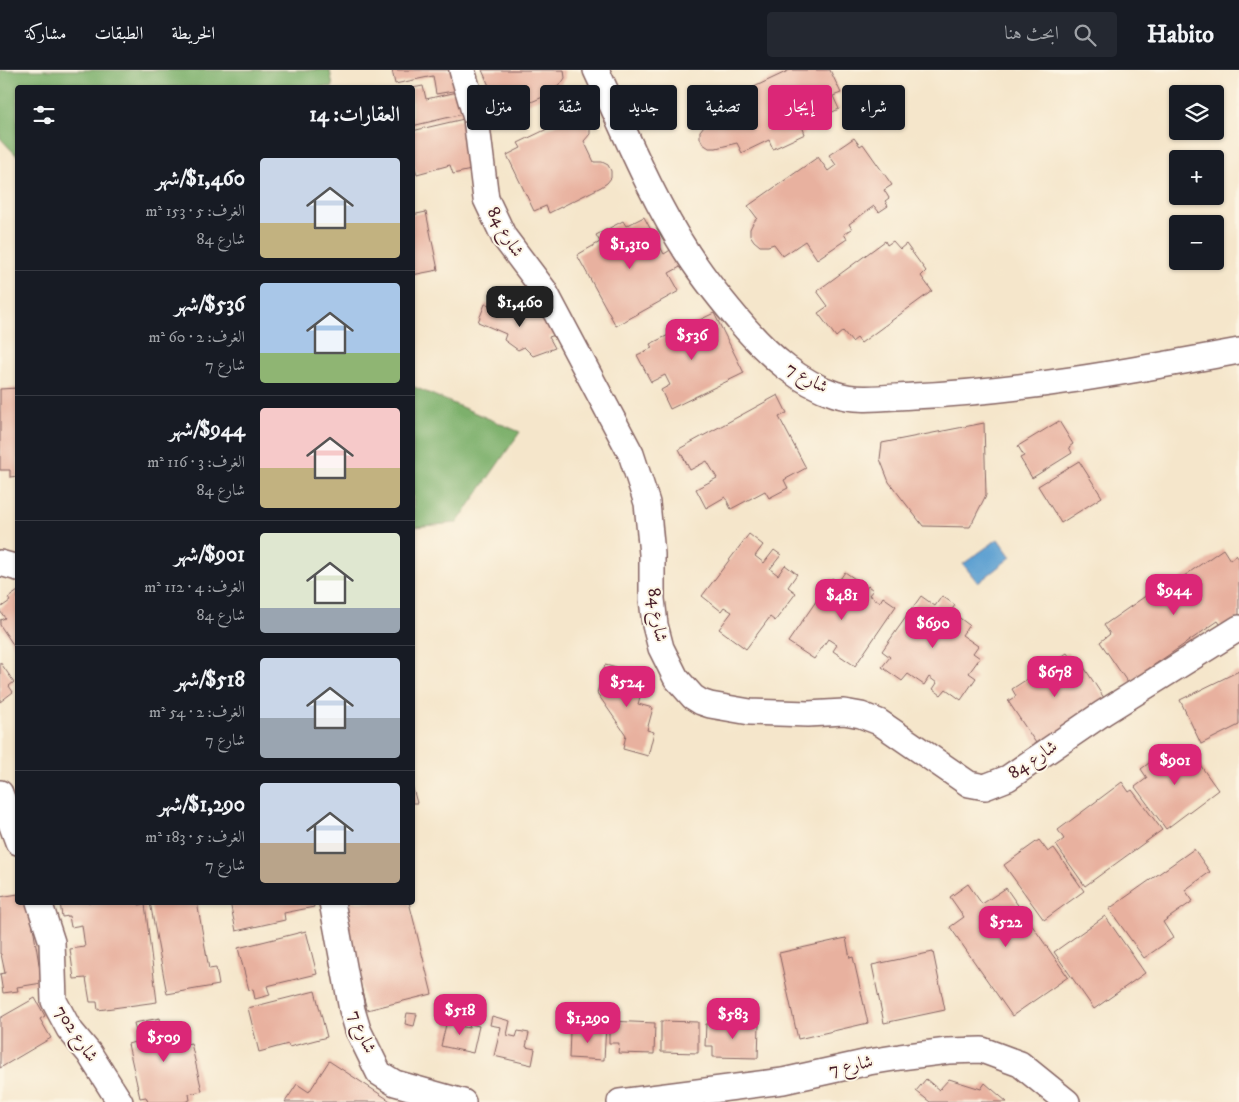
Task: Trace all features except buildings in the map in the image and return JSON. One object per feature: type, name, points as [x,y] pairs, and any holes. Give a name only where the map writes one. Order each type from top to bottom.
[{"type":"street","name":"شارع 84","points":[[462,70],[476,118],[486,199],[504,237],[544,290],[631,454],[647,504],[652,554],[652,599],[655,625],[661,648],[668,664],[676,678],[693,697],[710,706],[750,712],[808,714],[844,712],[861,715],[887,727],[969,784],[985,787],[996,784],[1024,769],[1043,753],[1103,713],[1239,628]]},
{"type":"street","name":"شارع 7","points":[[596,70],[658,199],[688,255],[734,316],[755,339],[797,376],[819,388],[837,395],[866,398],[956,394],[1125,372],[1239,351]]},
{"type":"street","points":[[0,563],[15,567]]},
{"type":"street","points":[[0,793],[15,834]]},
{"type":"street","name":"شارع 702","points":[[40,905],[52,942],[54,1001],[69,1029],[89,1053],[120,1102]]},
{"type":"street","name":"شارع 7","points":[[333,905],[352,1010],[358,1030],[379,1072],[395,1083],[463,1102]]},
{"type":"street","name":"شارع 7","points":[[620,1102],[783,1081],[900,1057],[948,1051],[982,1050],[1020,1064],[1067,1102]]},
{"type":"green space","points":[[0,70],[330,70],[333,85],[15,85],[15,154],[0,138]]},
{"type":"green space","points":[[415,387],[520,432],[457,523],[415,527]]},
{"type":"water","points":[[998,539],[1011,557],[978,583],[963,564]]}]
